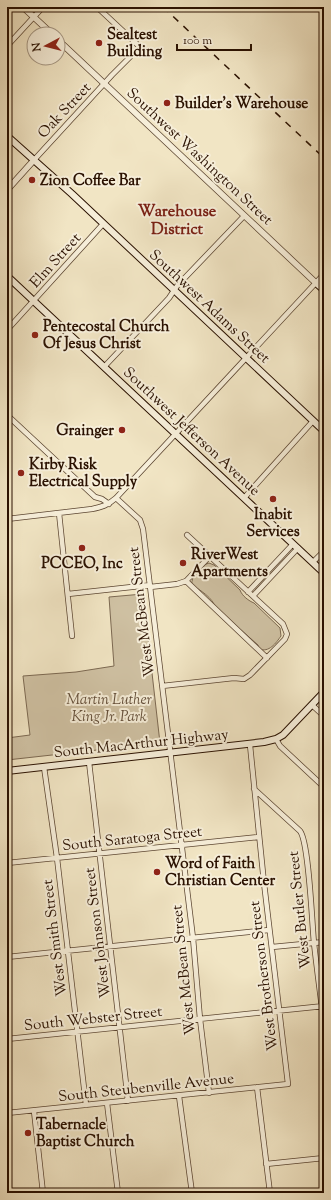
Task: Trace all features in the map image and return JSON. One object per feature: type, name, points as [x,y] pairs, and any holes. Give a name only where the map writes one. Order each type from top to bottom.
[{"type":"main road","name":"Southwest Adams Street","points":[[7,136],[324,431]]},
{"type":"main road","name":"Southwest Jefferson Avenue","points":[[7,276],[324,573]]},
{"type":"main road","name":"Southwest Washington Street","points":[[316,282],[324,290]]},
{"type":"main road","points":[[276,739],[285,733],[324,692]]},
{"type":"main road","name":"South MacArthur Highway","points":[[7,771],[250,745],[276,739]]},
{"type":"street","points":[[23,7],[43,26]]},
{"type":"street","points":[[7,46],[43,7]]},
{"type":"street","name":"Oak Street","points":[[7,190],[140,47],[97,7]]},
{"type":"street","name":"Southwest Washington Street","points":[[66,48],[316,282]]},
{"type":"street","points":[[104,367],[177,286],[244,216]]},
{"type":"street","name":"Elm Street","points":[[7,330],[103,224]]},
{"type":"street","points":[[7,519],[101,508],[109,504],[324,274]]},
{"type":"street","points":[[7,415],[95,497],[109,504]]},
{"type":"street","points":[[244,498],[313,421]]},
{"type":"street","name":"West McBean Street","points":[[116,498],[140,520],[144,529],[193,938],[200,1019],[209,1092]]},
{"type":"street","points":[[59,513],[72,636]]},
{"type":"street","points":[[162,686],[234,678],[244,679],[267,658],[287,634],[283,624],[187,535]]},
{"type":"street","points":[[248,592],[295,546]]},
{"type":"street","points":[[253,596],[295,546]]},
{"type":"street","points":[[313,562],[324,551]]},
{"type":"street","points":[[68,594],[177,584],[186,581],[210,556]]},
{"type":"street","points":[[186,581],[267,658]]},
{"type":"street","points":[[312,705],[324,716]]},
{"type":"street","points":[[276,739],[280,746],[324,787]]},
{"type":"street","name":"West Brotherson Street","points":[[250,745],[278,1011],[288,1084]]},
{"type":"street","name":"West Johnson Street","points":[[89,762],[128,1101]]},
{"type":"street","name":"West Smith Street","points":[[44,767],[57,858],[86,1106]]},
{"type":"street","name":"West Butler Street","points":[[254,789],[300,831],[303,836],[307,855],[314,943],[323,1006],[324,1026]]},
{"type":"street","name":"South Saratoga Street","points":[[7,863],[259,837]]},
{"type":"street","points":[[7,957],[269,930]]},
{"type":"street","points":[[272,947],[324,942]]},
{"type":"street","name":"South Webster Street","points":[[7,1039],[323,1006]]},
{"type":"street","name":"South Steubenville Avenue","points":[[7,1113],[107,1104],[288,1084]]},
{"type":"street","points":[[257,1087],[270,1193]]},
{"type":"street","points":[[179,1096],[192,1193]]},
{"type":"street","points":[[107,1104],[118,1193]]},
{"type":"street","points":[[34,1111],[43,1193]]},
{"type":"street","points":[[266,1164],[324,1158]]},
{"type":"green space","points":[[209,563],[214,565],[240,590],[248,600],[254,603],[280,628],[281,636],[272,647],[266,650],[259,649],[258,645],[215,607],[209,597],[192,585],[194,575],[203,566]]},
{"type":"green space","name":"Martin Luther King Jr. Park","points":[[143,594],[160,743],[7,760],[7,738],[30,735],[23,676],[76,672],[114,666],[109,597]]},
{"type":"railway","points":[[163,7],[324,158]]},
{"type":"place","name":"Sealtest Building","points":[[99,43]]},
{"type":"place","name":"Builder's Warehouse","points":[[167,103]]},
{"type":"place","name":"Zion Coffee Bar","points":[[32,180]]},
{"type":"place","name":"Pentecostal Church Of Jesus Christ","points":[[35,335]]},
{"type":"place","name":"Grainger","points":[[122,430]]},
{"type":"place","name":"Kirby Risk Electrical Supply","points":[[21,473]]},
{"type":"place","name":"Inabit Services","points":[[273,499]]},
{"type":"place","name":"PCCEO, Inc","points":[[82,548]]},
{"type":"place","name":"RiverWest Apartments","points":[[183,563]]},
{"type":"place","name":"Word of Faith Christian Center","points":[[157,872]]},
{"type":"place","name":"Tabernacle Baptist Church","points":[[28,1133]]},
{"type":"district","name":"Warehouse District","points":[[177,219]]}]
